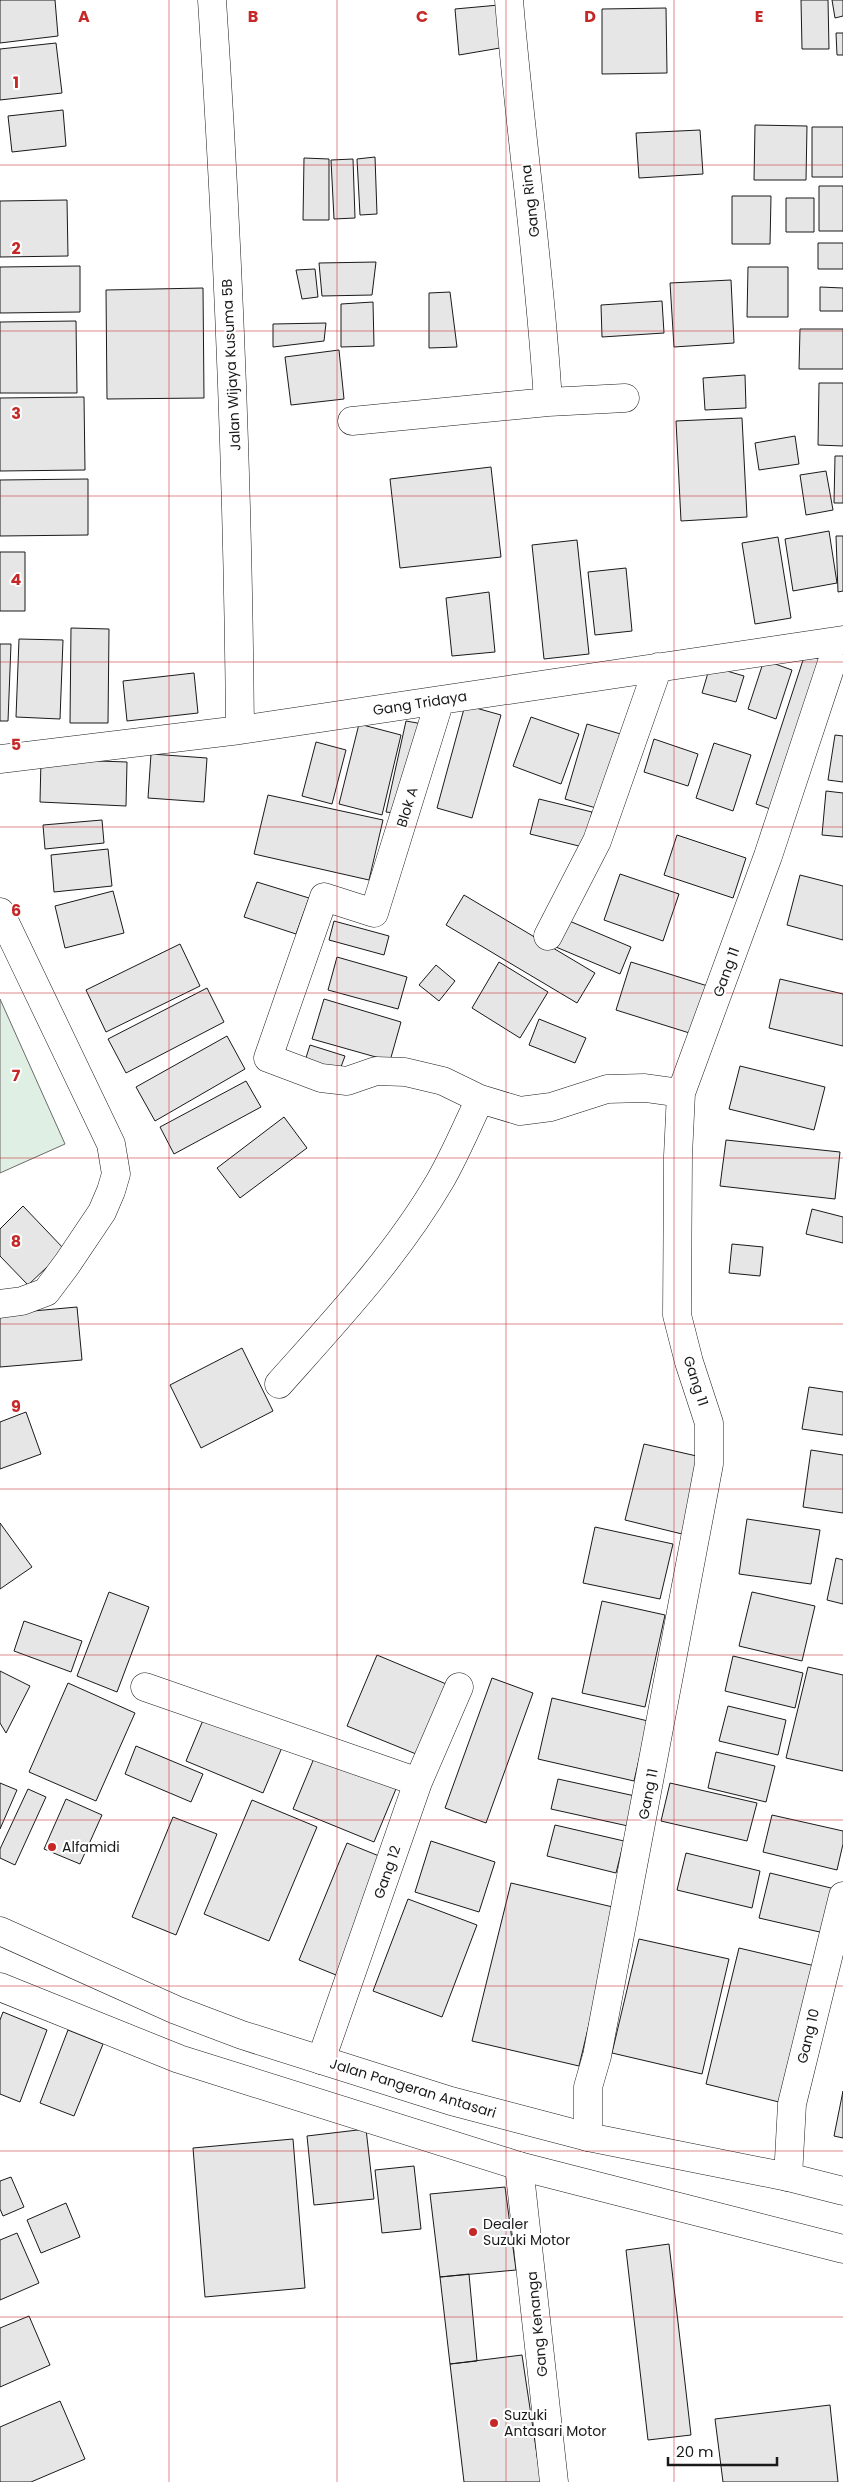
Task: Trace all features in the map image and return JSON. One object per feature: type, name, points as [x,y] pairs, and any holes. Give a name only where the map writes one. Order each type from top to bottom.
[{"type":"main road","name":"Jalan Wijaya Kusuma 5B","points":[[212,0],[234,432],[240,730]]},
{"type":"main road","name":"Gang Rina","points":[[508,0],[516,88],[542,305],[548,402]]},
{"type":"main road","points":[[352,421],[548,402],[625,398]]},
{"type":"main road","name":"Gang Tridaya","points":[[0,759],[240,730],[841,641]]},
{"type":"main road","name":"Gang 11","points":[[588,2137],[588,2087],[597,2056],[709,1464],[709,1423],[689,1362],[677,1315],[678,1156],[681,1092],[768,856],[841,641]]},
{"type":"main road","points":[[548,936],[597,841],[658,667]]},
{"type":"main road","name":"Blok A","points":[[440,700],[374,913],[324,897],[268,1058],[321,1078],[347,1081],[376,1071],[405,1072],[443,1081],[480,1099]]},
{"type":"main road","points":[[0,912],[111,1144],[116,1174],[102,1212],[46,1292],[22,1301],[0,1304]]},
{"type":"main road","points":[[279,1384],[353,1301],[402,1240],[441,1180],[480,1099],[520,1112],[551,1107],[607,1089],[645,1088],[681,1092]]},
{"type":"main road","points":[[145,1687],[418,1782]]},
{"type":"main road","name":"Gang 12","points":[[321,2060],[418,1782],[459,1687]]},
{"type":"main road","name":"Gang 10","points":[[788,2177],[792,2104],[843,1896]]},
{"type":"main road","name":"Jalan Pangeran Antasari","points":[[0,1931],[176,2010],[242,2035],[451,2101],[588,2137],[788,2177],[843,2191]]},
{"type":"main road","points":[[0,1987],[179,2059],[519,2166],[843,2249]]},
{"type":"main road","name":"Gang Kenanga","points":[[519,2166],[554,2482]]},
{"type":"green space","points":[[0,999],[65,1144],[0,1173]]},
{"type":"building","points":[[0,0],[55,0],[58,36],[0,43]]},
{"type":"building","points":[[801,0],[828,0],[829,49],[802,49]]},
{"type":"building","points":[[832,0],[843,0],[843,16],[835,18]]},
{"type":"building","points":[[499,5],[500,48],[459,55],[455,9]]},
{"type":"building","points":[[666,8],[667,73],[602,74],[602,9]]},
{"type":"building","points":[[836,33],[843,33],[843,55],[837,55]]},
{"type":"building","points":[[56,43],[62,93],[0,100],[0,49]]},
{"type":"building","points":[[63,110],[66,146],[12,152],[8,116]]},
{"type":"building","points":[[755,125],[807,126],[806,180],[754,180]]},
{"type":"building","points":[[812,127],[843,127],[843,177],[812,177]]},
{"type":"building","points":[[700,130],[703,174],[639,178],[636,133]]},
{"type":"building","points":[[375,157],[377,214],[360,215],[357,159]]},
{"type":"building","points":[[304,158],[329,159],[329,220],[303,220]]},
{"type":"building","points":[[353,159],[355,218],[334,219],[331,160]]},
{"type":"building","points":[[819,186],[843,186],[843,231],[819,231]]},
{"type":"building","points":[[732,196],[771,196],[770,244],[732,244]]},
{"type":"building","points":[[786,198],[814,198],[814,232],[786,232]]},
{"type":"building","points":[[67,200],[68,256],[0,257],[0,201]]},
{"type":"building","points":[[818,243],[843,243],[843,269],[818,269]]},
{"type":"building","points":[[376,262],[372,295],[322,296],[319,263]]},
{"type":"building","points":[[80,266],[80,312],[0,313],[0,267]]},
{"type":"building","points":[[748,267],[788,267],[788,317],[747,317]]},
{"type":"building","points":[[315,269],[318,297],[302,299],[296,270]]},
{"type":"building","points":[[731,280],[734,343],[674,347],[670,283]]},
{"type":"building","points":[[820,287],[843,288],[843,311],[820,311]]},
{"type":"building","points":[[203,288],[204,398],[107,399],[106,290]]},
{"type":"building","points":[[450,292],[457,347],[429,348],[429,293]]},
{"type":"building","points":[[662,301],[664,333],[602,337],[601,305]]},
{"type":"building","points":[[373,302],[374,346],[341,347],[341,304]]},
{"type":"building","points":[[76,321],[77,393],[0,393],[0,322]]},
{"type":"building","points":[[326,323],[324,341],[273,347],[273,324]]},
{"type":"building","points":[[800,329],[843,329],[843,369],[799,369]]},
{"type":"building","points":[[339,350],[344,399],[291,405],[285,357]]},
{"type":"building","points":[[745,375],[746,408],[705,410],[703,378]]},
{"type":"building","points":[[819,383],[843,383],[843,446],[818,445]]},
{"type":"building","points":[[84,397],[85,470],[0,471],[0,398]]},
{"type":"building","points":[[742,418],[747,517],[681,521],[676,421]]},
{"type":"building","points":[[795,436],[799,464],[759,470],[755,443]]},
{"type":"building","points":[[835,456],[843,456],[843,503],[834,503]]},
{"type":"building","points":[[491,467],[501,557],[400,568],[390,479]]},
{"type":"building","points":[[826,471],[833,510],[806,515],[800,475]]},
{"type":"building","points":[[88,479],[88,535],[0,536],[0,480]]},
{"type":"building","points":[[829,531],[837,583],[793,591],[785,539]]},
{"type":"building","points":[[836,536],[843,536],[843,591],[838,592]]},
{"type":"building","points":[[778,537],[791,618],[755,624],[742,543]]},
{"type":"building","points":[[577,540],[589,654],[544,659],[532,545]]},
{"type":"building","points":[[0,552],[25,552],[25,611],[0,611]]},
{"type":"building","points":[[626,568],[632,631],[595,635],[588,572]]},
{"type":"building","points":[[489,592],[495,652],[452,656],[446,598]]},
{"type":"building","points":[[71,628],[109,629],[108,723],[70,723]]},
{"type":"building","points":[[19,639],[63,640],[60,719],[16,717]]},
{"type":"building","points":[[0,644],[11,644],[8,721],[0,721]]},
{"type":"building","points":[[805,654],[825,661],[776,811],[756,804]]},
{"type":"building","points":[[764,660],[792,670],[776,719],[748,709]]},
{"type":"building","points":[[710,666],[744,676],[736,702],[702,693]]},
{"type":"building","points":[[194,673],[198,713],[127,721],[123,681]]},
{"type":"building","points":[[465,705],[501,715],[472,818],[437,808]]},
{"type":"building","points":[[531,717],[579,734],[561,784],[513,766]]},
{"type":"building","points":[[406,721],[423,724],[402,814],[386,812]]},
{"type":"building","points":[[359,724],[401,735],[382,815],[339,804]]},
{"type":"building","points":[[587,724],[624,735],[603,810],[565,799]]},
{"type":"building","points":[[835,735],[843,736],[843,782],[828,780]]},
{"type":"building","points":[[654,739],[698,754],[688,786],[644,772]]},
{"type":"building","points":[[316,742],[346,750],[332,804],[302,796]]},
{"type":"building","points":[[714,743],[751,755],[733,811],[696,798]]},
{"type":"building","points":[[151,754],[207,758],[204,802],[148,798]]},
{"type":"building","points":[[41,759],[127,762],[126,806],[40,802]]},
{"type":"building","points":[[826,791],[843,793],[843,837],[822,835]]},
{"type":"building","points":[[268,795],[383,820],[369,880],[254,854]]},
{"type":"building","points":[[539,799],[592,812],[583,847],[530,834]]},
{"type":"building","points":[[102,820],[104,843],[45,849],[43,825]]},
{"type":"building","points":[[677,835],[746,858],[733,898],[664,875]]},
{"type":"building","points":[[108,849],[112,886],[54,892],[51,855]]},
{"type":"building","points":[[620,874],[679,894],[663,941],[604,920]]},
{"type":"building","points":[[800,875],[843,886],[843,940],[787,925]]},
{"type":"building","points":[[257,882],[309,898],[296,934],[244,917]]},
{"type":"building","points":[[113,891],[124,933],[65,948],[55,906]]},
{"type":"building","points":[[464,895],[595,973],[577,1003],[446,925]]},
{"type":"building","points":[[567,920],[631,947],[620,974],[556,947]]},
{"type":"building","points":[[334,921],[389,936],[384,955],[329,940]]},
{"type":"building","points":[[180,944],[200,986],[106,1032],[86,990]]},
{"type":"building","points":[[337,957],[407,977],[398,1009],[328,990]]},
{"type":"building","points":[[499,962],[548,992],[520,1038],[472,1008]]},
{"type":"building","points":[[631,962],[714,988],[699,1036],[616,1010]]},
{"type":"building","points":[[436,965],[455,981],[439,1001],[419,985]]},
{"type":"building","points":[[780,979],[843,994],[843,1046],[769,1028]]},
{"type":"building","points":[[207,988],[224,1022],[126,1073],[108,1039]]},
{"type":"building","points":[[324,999],[401,1022],[390,1061],[312,1039]]},
{"type":"building","points":[[539,1019],[586,1038],[575,1063],[529,1045]]},
{"type":"building","points":[[227,1036],[245,1069],[155,1121],[136,1087]]},
{"type":"building","points":[[310,1045],[345,1056],[338,1075],[304,1064]]},
{"type":"building","points":[[740,1066],[825,1087],[814,1130],[729,1109]]},
{"type":"building","points":[[246,1081],[261,1107],[174,1154],[160,1127]]},
{"type":"building","points":[[284,1117],[307,1148],[240,1198],[217,1168]]},
{"type":"building","points":[[726,1140],[840,1152],[835,1199],[720,1186]]},
{"type":"building","points":[[23,1206],[65,1250],[28,1285],[0,1256],[0,1229]]},
{"type":"building","points":[[812,1209],[843,1217],[843,1243],[806,1234]]},
{"type":"building","points":[[732,1244],[763,1247],[760,1276],[729,1273]]},
{"type":"building","points":[[77,1307],[82,1360],[0,1367],[0,1314]]},
{"type":"building","points":[[242,1348],[273,1411],[201,1448],[170,1385]]},
{"type":"building","points":[[809,1387],[843,1392],[843,1435],[802,1429]]},
{"type":"building","points":[[26,1412],[41,1454],[0,1469],[0,1422]]},
{"type":"building","points":[[644,1444],[701,1457],[682,1534],[625,1520]]},
{"type":"building","points":[[811,1450],[843,1455],[843,1513],[803,1507]]},
{"type":"building","points":[[747,1519],[820,1530],[811,1584],[739,1574]]},
{"type":"building","points":[[0,1523],[32,1567],[0,1589]]},
{"type":"building","points":[[595,1527],[673,1544],[660,1599],[583,1583]]},
{"type":"building","points":[[836,1558],[843,1560],[843,1604],[827,1600]]},
{"type":"building","points":[[109,1592],[149,1607],[117,1692],[77,1676]]},
{"type":"building","points":[[752,1592],[815,1606],[802,1661],[739,1646]]},
{"type":"building","points":[[602,1601],[665,1615],[645,1707],[582,1693]]},
{"type":"building","points":[[24,1621],[82,1641],[71,1672],[14,1651]]},
{"type":"building","points":[[377,1655],[451,1686],[421,1756],[347,1726]]},
{"type":"building","points":[[733,1656],[803,1673],[795,1708],[725,1691]]},
{"type":"building","points":[[808,1667],[843,1675],[843,1771],[786,1758]]},
{"type":"building","points":[[0,1671],[30,1686],[6,1733],[0,1723]]},
{"type":"building","points":[[492,1678],[533,1693],[486,1823],[445,1808]]},
{"type":"building","points":[[68,1683],[135,1713],[96,1801],[29,1772]]},
{"type":"building","points":[[552,1698],[648,1721],[634,1781],[538,1759]]},
{"type":"building","points":[[728,1706],[786,1720],[778,1755],[719,1741]]},
{"type":"building","points":[[206,1713],[283,1745],[263,1793],[186,1761]]},
{"type":"building","points":[[136,1746],[203,1774],[191,1802],[125,1774]]},
{"type":"building","points":[[317,1751],[398,1784],[374,1842],[293,1809]]},
{"type":"building","points":[[716,1752],[775,1766],[766,1802],[708,1788]]},
{"type":"building","points":[[558,1779],[635,1796],[628,1826],[551,1809]]},
{"type":"building","points":[[0,1783],[17,1790],[0,1829]]},
{"type":"building","points":[[670,1783],[757,1803],[747,1841],[661,1821]]},
{"type":"building","points":[[28,1789],[46,1797],[15,1865],[0,1858],[0,1849]]},
{"type":"building","points":[[66,1799],[102,1815],[80,1864],[44,1849]]},
{"type":"building","points":[[252,1800],[317,1827],[269,1941],[204,1914]]},
{"type":"building","points":[[772,1815],[843,1831],[843,1844],[837,1870],[763,1852]]},
{"type":"building","points":[[173,1817],[217,1834],[176,1935],[132,1917]]},
{"type":"building","points":[[555,1825],[624,1841],[616,1873],[547,1856]]},
{"type":"building","points":[[431,1841],[495,1862],[479,1912],[415,1892]]},
{"type":"building","points":[[347,1843],[384,1858],[336,1975],[299,1960]]},
{"type":"building","points":[[686,1853],[760,1871],[752,1908],[677,1890]]},
{"type":"building","points":[[770,1873],[835,1889],[824,1933],[759,1918]]},
{"type":"building","points":[[511,1883],[617,1908],[579,2066],[472,2041]]},
{"type":"building","points":[[408,1899],[477,1925],[442,2017],[373,1991]]},
{"type":"building","points":[[639,1939],[729,1959],[702,2074],[612,2053]]},
{"type":"building","points":[[739,1948],[815,1966],[783,2103],[706,2084]]},
{"type":"building","points":[[3,2012],[47,2030],[20,2102],[0,2094],[0,2020]]},
{"type":"building","points":[[68,2030],[103,2044],[74,2116],[40,2103]]},
{"type":"building","points":[[843,2091],[843,2138],[834,2136]]},
{"type":"building","points":[[366,2129],[374,2199],[314,2205],[307,2136]]},
{"type":"building","points":[[293,2139],[305,2288],[205,2297],[193,2148]]},
{"type":"building","points":[[414,2166],[421,2229],[382,2233],[375,2170]]},
{"type":"building","points":[[11,2177],[24,2207],[3,2216],[0,2209],[0,2181]]},
{"type":"building","name":"Dealer Suzuki Motor","points":[[505,2187],[516,2270],[440,2277],[430,2194]]},
{"type":"building","points":[[66,2203],[80,2237],[41,2253],[27,2220]]},
{"type":"building","points":[[17,2233],[39,2283],[0,2300],[0,2240]]},
{"type":"building","points":[[669,2244],[691,2435],[648,2440],[626,2250]]},
{"type":"building","points":[[469,2274],[477,2361],[450,2364],[440,2277]]},
{"type":"building","points":[[29,2316],[50,2365],[0,2387],[0,2328]]},
{"type":"building","name":"Suzuki Antasari Motor","points":[[522,2355],[541,2482],[464,2482],[450,2364]]},
{"type":"building","points":[[60,2401],[85,2459],[31,2482],[0,2482],[0,2427]]},
{"type":"building","points":[[830,2405],[838,2482],[723,2482],[715,2419]]},
{"type":"place","name":"Alfamidi","points":[[52,1847]]},
{"type":"place","name":"Dealer Suzuki Motor","points":[[473,2232]]},
{"type":"place","name":"Suzuki Antasari Motor","points":[[494,2423]]}]
